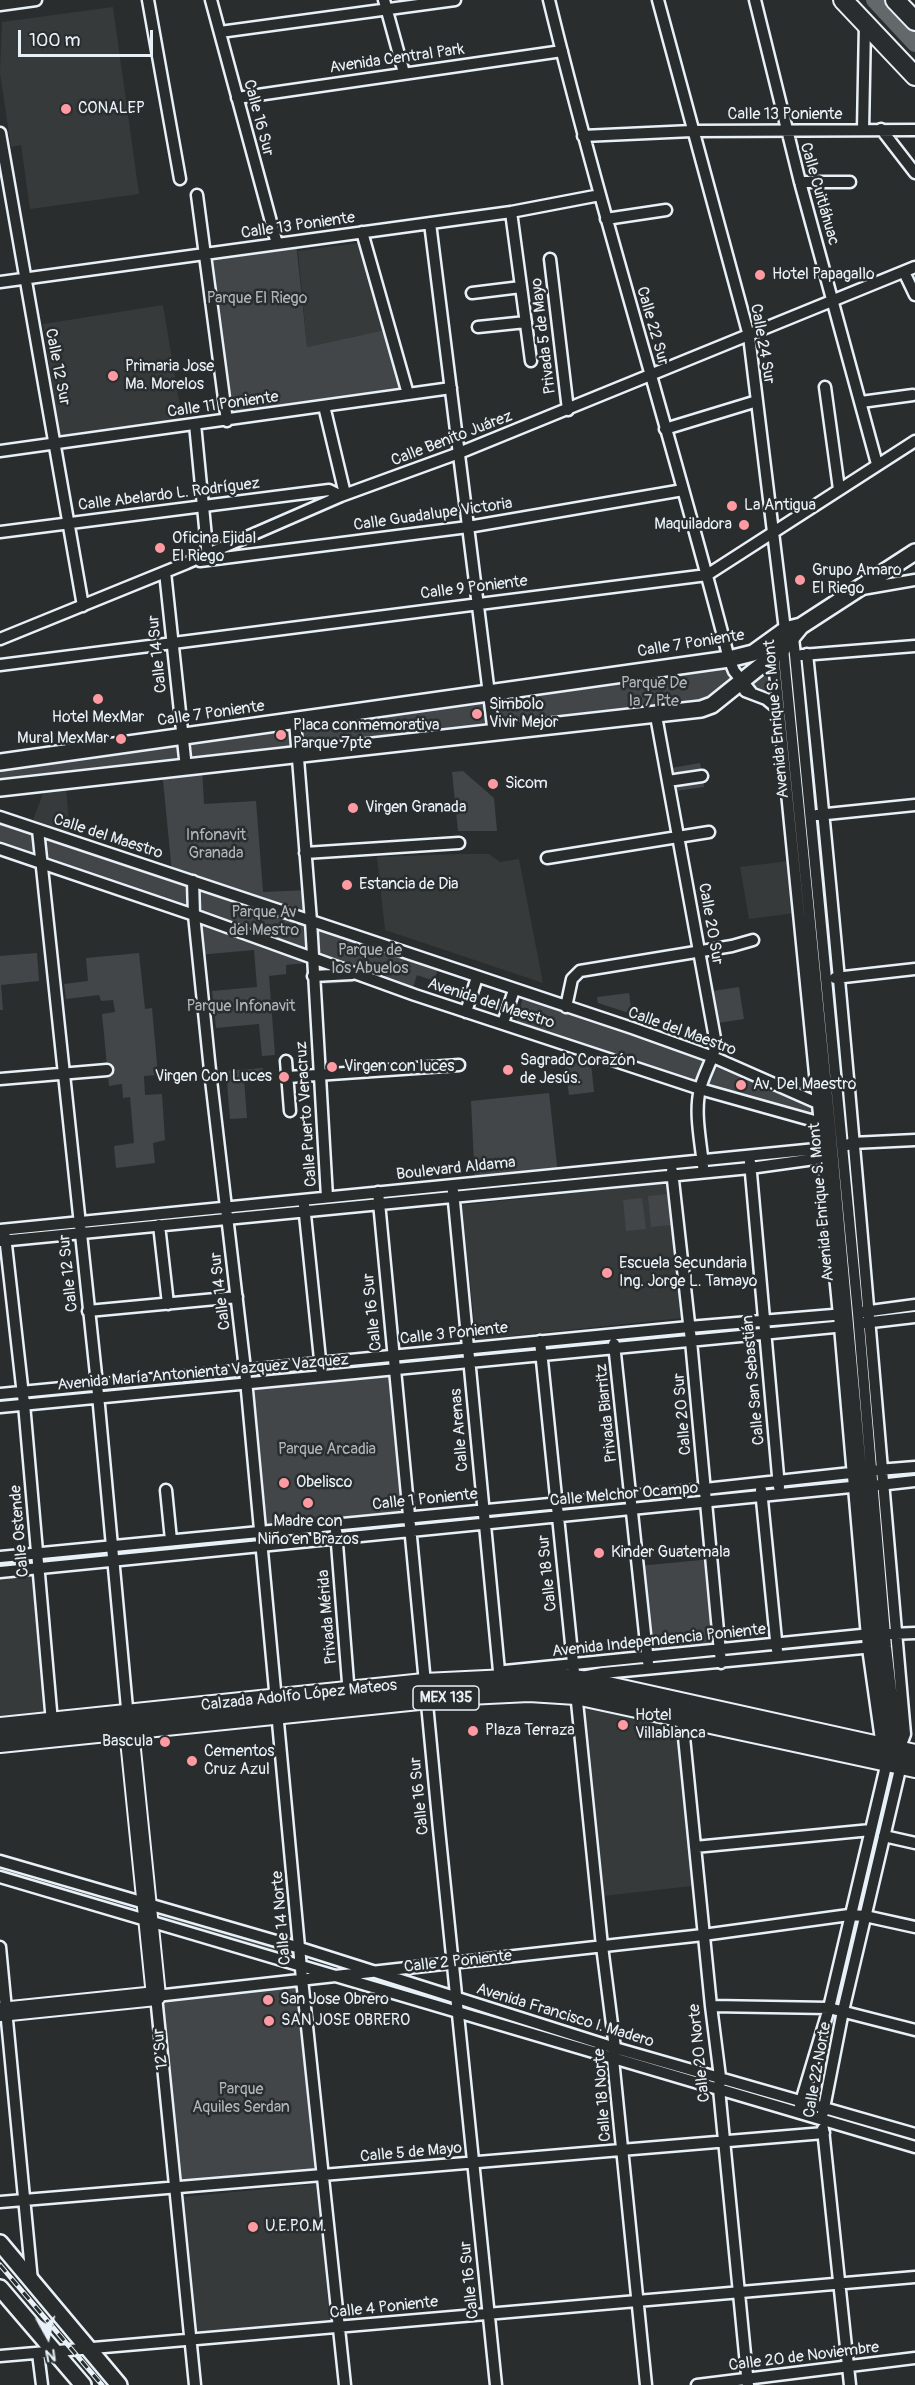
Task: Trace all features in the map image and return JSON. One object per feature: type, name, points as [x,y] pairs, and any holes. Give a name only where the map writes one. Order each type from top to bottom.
[{"type":"main road","points":[[843,0],[915,76]]},
{"type":"main road","points":[[896,0],[915,21]]},
{"type":"main road","points":[[0,788],[701,710],[712,705],[722,696],[747,686],[786,644],[856,590],[915,552]]},
{"type":"main road","name":"Calle 7 Poniente","points":[[0,762],[729,659],[786,644]]},
{"type":"main road","name":"Calzada Adolfo López Mateos","points":[[0,1743],[129,1722],[350,1699],[425,1687],[549,1677],[574,1680],[898,1756]]},
{"type":"main road","name":"Calzada Adolfo López Mateos","points":[[425,1687],[468,1695],[529,1692],[574,1680],[682,1718],[898,1756]]},
{"type":"main road","name":"Calzada Adolfo López Mateos","points":[[0,1727],[52,1722],[129,1722]]},
{"type":"main road","name":"12 Sur","points":[[129,1722],[156,1996]]},
{"type":"main road","name":"Calle 2 Poniente","points":[[3,2012],[156,1996]]},
{"type":"main road","points":[[0,2243],[119,2385]]},
{"type":"main road","points":[[0,2288],[83,2385]]},
{"type":"street","points":[[0,3],[36,0]]},
{"type":"street","points":[[148,0],[180,179]]},
{"type":"street","name":"Calle 16 Sur","points":[[211,0],[277,244]]},
{"type":"street","points":[[220,32],[386,5],[455,0]]},
{"type":"street","name":"Calle 22 Sur","points":[[549,0],[583,136],[729,659],[734,671],[747,686]]},
{"type":"street","name":"Calle 24 Sur","points":[[658,0],[749,336],[786,644]]},
{"type":"street","name":"Calle Cuitláhuac","points":[[755,0],[786,130],[877,464]]},
{"type":"street","points":[[386,5],[404,74]]},
{"type":"street","points":[[863,130],[866,24]]},
{"type":"street","name":"Avenida Central Park","points":[[237,98],[562,51]]},
{"type":"street","points":[[881,129],[915,173]]},
{"type":"street","name":"Calle 13 Poniente","points":[[583,136],[692,131],[915,130]]},
{"type":"street","name":"Calle 12 Sur","points":[[0,134],[83,606]]},
{"type":"street","points":[[800,182],[850,182]]},
{"type":"street","points":[[197,195],[227,421]]},
{"type":"street","name":"Calle 13 Poniente","points":[[0,282],[512,212],[600,195]]},
{"type":"street","points":[[606,219],[666,210]]},
{"type":"street","points":[[512,212],[531,361]]},
{"type":"street","points":[[430,223],[494,734]]},
{"type":"street","points":[[362,232],[408,394]]},
{"type":"street","name":"Privada 5 de Mayo","points":[[550,260],[568,410]]},
{"type":"street","name":"Calle Benito Juárez","points":[[0,639],[187,563],[208,557],[343,495],[568,410],[915,267]]},
{"type":"street","points":[[904,272],[915,295]]},
{"type":"street","points":[[472,293],[521,287]]},
{"type":"street","points":[[478,327],[525,322]]},
{"type":"street","points":[[825,387],[839,489]]},
{"type":"street","name":"Calle 11 Poniente","points":[[0,451],[451,388]]},
{"type":"street","points":[[861,402],[913,395]]},
{"type":"street","points":[[665,429],[757,402]]},
{"type":"street","points":[[324,406],[343,495]]},
{"type":"street","points":[[195,424],[208,557]]},
{"type":"street","name":"Calle 9 Poniente","points":[[0,665],[707,575],[915,441]]},
{"type":"street","name":"Calle Abelardo L. Rodríguez","points":[[0,532],[329,490],[343,495]]},
{"type":"street","name":"Calle Guadalupe Victoria","points":[[208,557],[468,527],[683,490]]},
{"type":"street","name":"Calle 14 Sur","points":[[165,572],[186,768]]},
{"type":"street","points":[[856,590],[915,580]]},
{"type":"street","points":[[881,647],[915,639]]},
{"type":"street","points":[[898,1756],[905,1734],[881,1634],[853,1319],[832,1152],[819,1121],[827,1106],[778,709],[786,644],[807,654],[915,646]]},
{"type":"street","name":"Avenida Enrique S. Mont","points":[[786,644],[802,726],[826,980],[827,1106]]},
{"type":"street","name":"Avenida Enrique S. Mont","points":[[786,644],[827,1106],[835,1129],[832,1152],[853,1319]]},
{"type":"street","points":[[807,654],[839,976],[852,1143],[853,1319],[881,1634],[877,1647],[898,1756]]},
{"type":"street","points":[[747,686],[778,709]]},
{"type":"street","name":"Calle 20 Sur","points":[[656,716],[716,1044],[700,1089],[698,1107],[704,1173]]},
{"type":"street","name":"Calle Puerto Veracruz","points":[[295,721],[311,921],[327,1197]]},
{"type":"street","points":[[802,726],[814,724]]},
{"type":"street","points":[[668,781],[702,776]]},
{"type":"street","points":[[811,817],[915,805]]},
{"type":"street","name":"Calle del Maestro","points":[[0,817],[713,1057],[827,1106]]},
{"type":"street","name":"Calle 12 Sur","points":[[38,830],[97,1384],[129,1722]]},
{"type":"street","points":[[547,858],[709,832]]},
{"type":"street","points":[[305,853],[459,843]]},
{"type":"street","name":"Avenida del Maestro","points":[[0,849],[466,1012],[700,1089],[819,1121],[835,1129],[852,1143]]},
{"type":"street","name":"Calle 14 Sur","points":[[193,881],[194,915],[245,1369],[277,1706]]},
{"type":"street","points":[[566,1007],[572,979],[580,971],[732,946],[753,940]]},
{"type":"street","points":[[826,980],[839,976],[915,969]]},
{"type":"street","points":[[313,976],[356,974]]},
{"type":"street","points":[[466,1012],[477,977]]},
{"type":"street","points":[[503,1023],[514,990]]},
{"type":"street","points":[[286,1061],[290,1111]]},
{"type":"street","points":[[288,1077],[459,1065]]},
{"type":"street","points":[[0,1080],[107,1070]]},
{"type":"street","name":"Boulevard Aldama","points":[[2,1235],[226,1207],[378,1192],[453,1191],[704,1173],[750,1168],[832,1152],[852,1143],[915,1140]]},
{"type":"street","name":"Boulevard Aldama","points":[[80,1227],[159,1225],[228,1219],[378,1204],[453,1191],[671,1163],[749,1155],[832,1152]]},
{"type":"street","name":"Calle San Sebastián","points":[[749,1155],[779,1495]]},
{"type":"street","name":"Calle 20 Sur","points":[[671,1163],[691,1341],[721,1663]]},
{"type":"street","name":"Calle Arenas","points":[[453,1191],[483,1523],[499,1671]]},
{"type":"street","name":"Calle 16 Sur","points":[[378,1192],[409,1531],[496,2385]]},
{"type":"street","points":[[303,1199],[321,1376]]},
{"type":"street","points":[[159,1225],[168,1304]]},
{"type":"street","name":"Calle Ostende","points":[[2,1235],[23,1392],[52,1722]]},
{"type":"street","points":[[88,1311],[237,1298]]},
{"type":"street","points":[[853,1319],[915,1305]]},
{"type":"street","points":[[853,1319],[915,1317]]},
{"type":"street","name":"Calle 3 Poniente","points":[[0,1394],[689,1327],[763,1321],[853,1319]]},
{"type":"street","name":"Avenida María Antonienta Vazquez Vazquez","points":[[0,1407],[764,1335],[853,1319]]},
{"type":"street","name":"Privada Biarritz","points":[[610,1334],[615,1348],[649,1669]]},
{"type":"street","name":"Calle 18 Sur","points":[[540,1341],[574,1680]]},
{"type":"street","points":[[868,1471],[915,1467]]},
{"type":"street","name":"Calle 1 Poniente","points":[[0,1557],[705,1489],[868,1471]]},
{"type":"street","name":"Calle Melchor Ocampo","points":[[336,1538],[915,1481]]},
{"type":"street","points":[[760,1483],[778,1657]]},
{"type":"street","points":[[166,1490],[171,1540]]},
{"type":"street","name":"Privada Mérida","points":[[335,1524],[350,1699]]},
{"type":"street","points":[[0,1572],[336,1538]]},
{"type":"street","name":"Avenida Independencia Poniente","points":[[574,1680],[648,1657],[881,1634],[915,1633]]},
{"type":"street","points":[[877,1647],[881,1634]]},
{"type":"street","name":"Avenida Independencia Poniente","points":[[425,1687],[499,1671],[574,1680],[603,1672],[877,1647]]},
{"type":"street","name":"Calle 18 Norte","points":[[574,1680],[615,2048],[613,2059],[646,2385]]},
{"type":"street","name":"Calle 14 Norte","points":[[277,1706],[302,1979],[345,2385]]},
{"type":"street","name":"Calle 20 Norte","points":[[682,1718],[703,1935],[720,2077],[719,2090],[748,2382]]},
{"type":"street","name":"Calle 22 Norte","points":[[798,2113],[829,2008],[849,1915],[871,1830],[898,1756]]},
{"type":"street","name":"Calle 22 Norte","points":[[850,2385],[822,2120],[843,2011],[884,1836],[898,1756]]},
{"type":"street","points":[[694,1847],[871,1830]]},
{"type":"street","points":[[884,1836],[915,1843]]},
{"type":"street","name":"Avenida Francisco I. Madero","points":[[0,1861],[146,1911],[220,1941],[915,2147]]},
{"type":"street","name":"Avenida Francisco I. Madero","points":[[0,1877],[146,1911],[225,1926],[615,2048],[915,2134]]},
{"type":"street","name":"Calle 2 Poniente","points":[[156,1996],[703,1935],[849,1915],[865,1916],[915,1927]]},
{"type":"street","points":[[220,1941],[225,1926]]},
{"type":"street","points":[[0,1947],[3,2012],[32,2281]]},
{"type":"street","name":"12 Sur","points":[[156,1996],[195,2385]]},
{"type":"street","points":[[711,2006],[829,2008],[915,2030]]},
{"type":"street","name":"Calle 5 de Mayo","points":[[0,2202],[824,2133]]},
{"type":"street","name":"Calle 4 Poniente","points":[[0,2356],[339,2328],[488,2312],[915,2277]]},
{"type":"street","points":[[38,2353],[42,2385]]},
{"type":"street","name":"Calle 20 de Noviembre","points":[[697,2385],[748,2382],[915,2358]]},
{"type":"shaded area","name":"CONALEP","points":[[113,7],[139,194],[30,209],[21,145],[11,147],[0,73],[2,22]]},
{"type":"shaded area","points":[[359,243],[389,329],[307,347],[298,251]]},
{"type":"shaded area","name":"Primaria Jose Ma. Morelos","points":[[163,305],[182,419],[60,439],[43,324]]},
{"type":"shaded area","points":[[66,786],[70,833],[33,820],[45,788]]},
{"type":"shaded area","points":[[489,854],[500,862],[519,859],[543,983],[385,930],[377,857]]},
{"type":"shaded area","points":[[788,861],[795,913],[749,919],[740,867]]},
{"type":"shaded area","points":[[669,1183],[681,1318],[476,1340],[462,1205]]},
{"type":"shaded area","points":[[34,1575],[47,1711],[0,1716],[0,1579]]},
{"type":"shaded area","points":[[584,1705],[677,1725],[692,1886],[603,1896]]},
{"type":"shaded area","points":[[317,2184],[330,2321],[195,2333],[182,2197]]},
{"type":"green space","name":"Parque El Riego","points":[[296,242],[307,347],[389,329],[407,394],[227,420],[206,255]]},
{"type":"green space","points":[[780,635],[778,709],[744,690],[712,705],[202,766],[204,804],[256,801],[263,892],[308,890],[311,921],[439,965],[434,981],[417,975],[411,993],[356,975],[357,982],[308,985],[306,963],[286,965],[286,974],[269,976],[275,1055],[262,1056],[259,1024],[216,1028],[212,991],[257,987],[254,950],[198,955],[194,915],[0,847],[0,819],[172,873],[162,770],[0,786],[0,763],[729,659]]},
{"type":"green space","points":[[700,763],[704,787],[675,791],[671,768]]},
{"type":"green space","points":[[463,771],[494,798],[497,831],[458,831],[452,772]]},
{"type":"green space","points":[[37,953],[39,981],[1,985],[3,1010],[0,1010],[0,956]]},
{"type":"green space","points":[[139,953],[145,1009],[152,1008],[158,1075],[144,1076],[145,1095],[162,1094],[165,1140],[153,1143],[155,1163],[116,1168],[114,1146],[134,1143],[130,1097],[123,1098],[122,1084],[109,1086],[102,1014],[115,1012],[113,1000],[101,1001],[99,995],[66,999],[64,984],[88,981],[86,958]]},
{"type":"green space","points":[[739,987],[744,1019],[711,1024],[706,992]]},
{"type":"green space","points":[[524,993],[632,1028],[817,1103],[819,1121],[515,1027]]},
{"type":"green space","points":[[629,993],[632,1014],[598,1003],[597,997]]},
{"type":"green space","points":[[564,1059],[591,1063],[594,1092],[569,1095]]},
{"type":"green space","points":[[263,1068],[263,1078],[244,1079],[247,1118],[230,1119],[226,1071]]},
{"type":"green space","points":[[549,1093],[558,1174],[475,1183],[471,1101]]},
{"type":"green space","points":[[667,1194],[671,1225],[651,1227],[648,1196]]},
{"type":"green space","points":[[642,1198],[646,1229],[626,1231],[623,1200]]},
{"type":"green space","name":"Parque Arcadia","points":[[394,1370],[408,1517],[260,1531],[246,1384]]},
{"type":"green space","points":[[712,1559],[720,1649],[648,1657],[638,1566]]},
{"type":"green space","points":[[0,1861],[300,1948],[301,1965],[0,1877]]},
{"type":"green space","name":"Parque Aquiles Serdan","points":[[302,1979],[324,2176],[175,2188],[156,1996]]},
{"type":"waterway","points":[[874,0],[915,44]]},
{"type":"railway","points":[[0,2265],[102,2385]]},
{"type":"place","name":"CONALEP","points":[[66,109]]},
{"type":"place","name":"Hotel Papagallo","points":[[760,275]]},
{"type":"place","name":"Primaria Jose Ma. Morelos","points":[[113,376]]},
{"type":"place","name":"La Antigua","points":[[732,506]]},
{"type":"place","name":"Maquiladora","points":[[744,525]]},
{"type":"place","name":"Oficina Ejidal El Riego","points":[[160,548]]},
{"type":"place","name":"Grupo Amaro El Riego","points":[[800,580]]},
{"type":"place","name":"Hotel MexMar","points":[[98,699]]},
{"type":"place","name":"Simbolo Vivir Mejor","points":[[477,714]]},
{"type":"place","name":"Placa conmemorativa Parque 7pte","points":[[281,735]]},
{"type":"place","name":"Mural MexMar","points":[[121,739]]},
{"type":"place","name":"Sicom","points":[[493,784]]},
{"type":"place","name":"Virgen Granada","points":[[353,808]]},
{"type":"place","name":"Estancia de Dia","points":[[347,885]]},
{"type":"place","name":"Virgen con luces","points":[[332,1067]]},
{"type":"place","name":"Sagrado Corazón de Jesús.","points":[[508,1070]]},
{"type":"place","name":"Virgen Con Luces","points":[[284,1077]]},
{"type":"place","name":"Av. Del Maestro","points":[[741,1085]]},
{"type":"place","name":"Escuela Secundaria Ing. Jorge L. Tamayo","points":[[607,1273]]},
{"type":"place","name":"Obelisco","points":[[284,1483]]},
{"type":"place","name":"Madre con Niño en Brazos","points":[[308,1503]]},
{"type":"place","name":"Kinder Guatemala","points":[[599,1553]]},
{"type":"place","name":"Hotel Villablanca","points":[[623,1725]]},
{"type":"place","name":"Plaza Terraza","points":[[473,1731]]},
{"type":"place","name":"Bascula","points":[[165,1742]]},
{"type":"place","name":"Cementos Cruz Azul","points":[[192,1761]]},
{"type":"place","name":"San Jose Obrero","points":[[268,2000]]},
{"type":"place","name":"SAN JOSE OBRERO","points":[[269,2021]]},
{"type":"place","name":"U.E.P.O.M.","points":[[253,2227]]},
{"type":"park label","name":"Parque De la 7 Pte","points":[[654,693]]},
{"type":"park label","name":"Infonavit Granada","points":[[216,845]]},
{"type":"park label","name":"Parque Av del Mestro","points":[[264,922]]},
{"type":"park label","name":"Parque de los Abuelos","points":[[370,960]]},
{"type":"park label","name":"Parque Infonavit","points":[[241,1007]]}]
